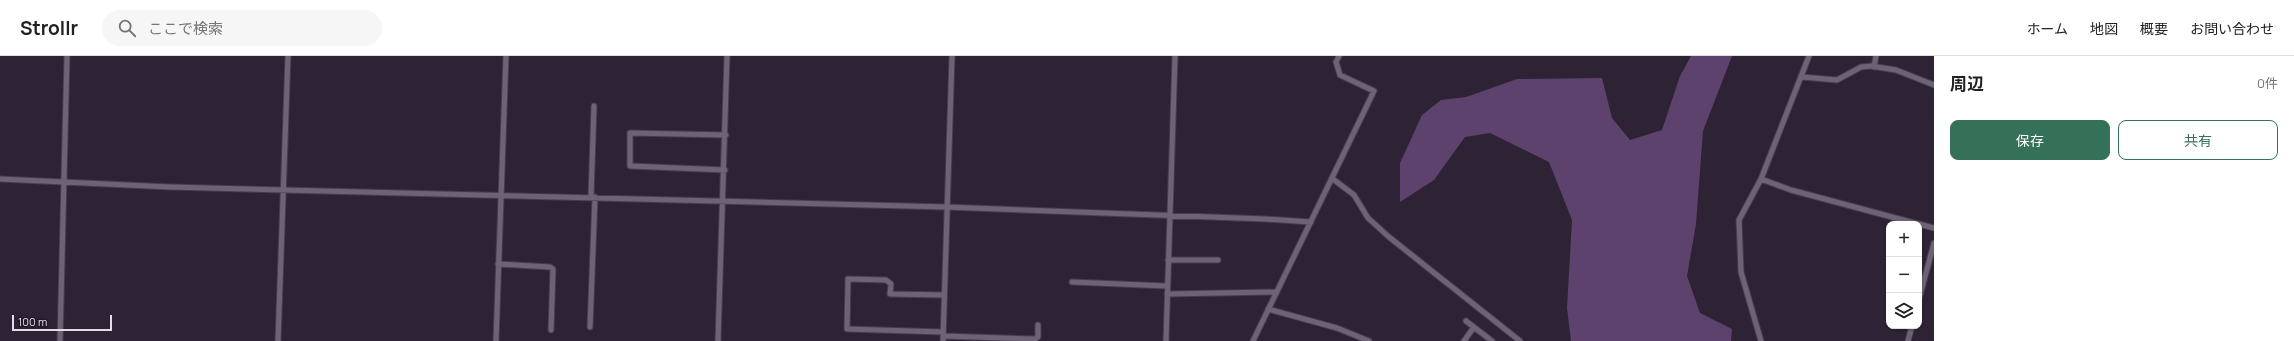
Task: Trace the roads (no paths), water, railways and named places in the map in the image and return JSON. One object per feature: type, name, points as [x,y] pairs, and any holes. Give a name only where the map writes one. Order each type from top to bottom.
[{"type":"street","points":[[60,341],[67,56]]},
{"type":"street","points":[[278,341],[288,56]]},
{"type":"street","points":[[496,341],[506,56]]},
{"type":"street","points":[[718,341],[728,56]]},
{"type":"street","points":[[943,336],[952,56]]},
{"type":"street","points":[[1166,341],[1175,56]]},
{"type":"street","points":[[1253,341],[1333,179],[1374,91],[1340,75],[1336,62],[1339,56]]},
{"type":"street","points":[[1804,56],[1806,64]]},
{"type":"street","points":[[1761,341],[1741,272],[1738,230],[1739,220],[1761,179],[1802,78],[1809,56]]},
{"type":"street","points":[[1874,67],[1876,56]]},
{"type":"street","points":[[1802,78],[1837,80],[1861,67],[1874,67],[1896,70],[1934,85]]},
{"type":"street","points":[[590,327],[594,106]]},
{"type":"street","points":[[725,170],[630,166],[630,133],[726,135]]},
{"type":"street","points":[[0,179],[63,180],[170,187],[946,207],[1311,222]]},
{"type":"street","points":[[1333,179],[1354,195],[1368,218],[1389,237],[1520,341]]},
{"type":"street","points":[[1761,179],[1791,190],[1907,221]]},
{"type":"street","points":[[1922,225],[1934,228]]},
{"type":"street","points":[[1921,293],[1934,243]]},
{"type":"street","points":[[1168,260],[1218,260]]},
{"type":"street","points":[[498,264],[550,267],[553,269],[551,330]]},
{"type":"street","points":[[944,295],[890,294],[891,284],[886,280],[848,279],[847,328],[943,336],[1035,339],[1038,337],[1038,325]]},
{"type":"street","points":[[1072,282],[1168,286]]},
{"type":"street","points":[[1167,294],[1277,292]]},
{"type":"street","points":[[1268,309],[1337,328],[1369,341]]},
{"type":"street","points":[[1466,321],[1492,341]]},
{"type":"street","points":[[1464,341],[1474,327]]},
{"type":"street","points":[[1908,341],[1911,329]]}]
